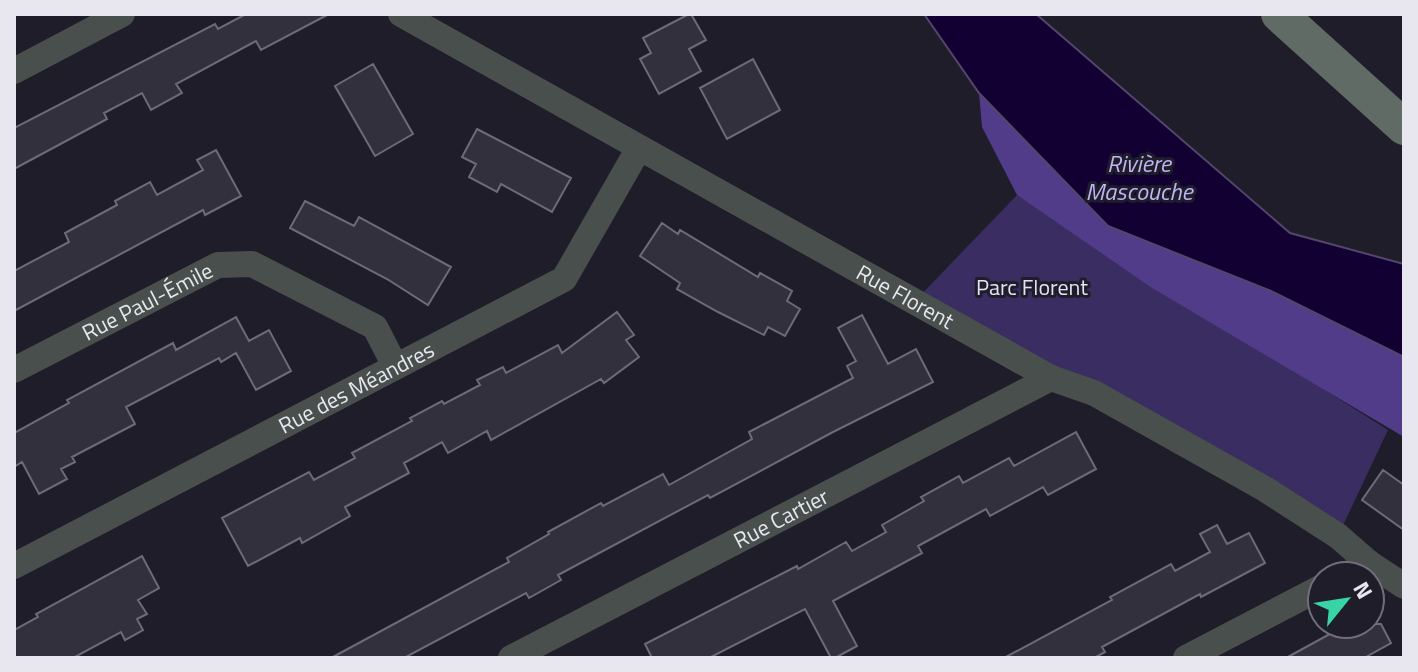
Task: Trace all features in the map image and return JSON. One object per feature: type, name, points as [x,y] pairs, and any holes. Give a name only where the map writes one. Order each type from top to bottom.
[{"type":"street","points":[[14,71],[122,14]]},
{"type":"street","name":"Rue Florent","points":[[401,14],[1051,378],[1094,393],[1265,489],[1338,536],[1366,560]]},
{"type":"street","points":[[1279,14],[1404,127]]},
{"type":"street","name":"Rue des Méandres","points":[[14,566],[564,279],[639,148]]},
{"type":"street","name":"Rue Paul-Émile","points":[[14,370],[218,265],[252,264],[375,327],[395,366]]},
{"type":"street","name":"Rue Cartier","points":[[511,658],[1051,378]]},
{"type":"street","name":"Rue Florent","points":[[1386,574],[1404,586]]},
{"type":"street","points":[[1186,658],[1306,595]]},
{"type":"green space","name":"Parc Florent","points":[[1017,195],[1388,430],[1338,536],[914,302]]},
{"type":"shaded area","points":[[979,93],[1108,226],[1271,291],[1404,357],[1404,437],[1152,288],[1017,195],[982,127]]},
{"type":"water","name":"Rivière Mascouche","points":[[924,14],[1036,14],[1290,233],[1404,264],[1404,357],[1271,291],[1108,226],[979,93]]},
{"type":"building","points":[[246,14],[329,14],[261,50],[256,41],[176,84],[182,93],[151,110],[142,93],[104,113],[107,119],[14,169],[14,128],[215,24],[218,29]]},
{"type":"building","points":[[689,14],[706,40],[689,49],[701,71],[659,94],[640,59],[651,53],[643,38]]},
{"type":"building","points":[[753,59],[780,110],[727,139],[700,88]]},
{"type":"building","points":[[373,64],[413,134],[375,156],[335,86]]},
{"type":"building","points":[[477,129],[571,178],[552,212],[501,184],[497,192],[469,177],[476,164],[462,157]]},
{"type":"building","points":[[216,150],[241,196],[205,215],[203,210],[14,311],[14,271],[69,242],[65,233],[117,205],[115,201],[150,182],[157,195],[203,170],[197,160]]},
{"type":"building","points":[[305,201],[354,226],[359,217],[451,267],[428,305],[387,279],[290,228]]},
{"type":"building","points":[[662,223],[678,234],[680,230],[758,277],[760,273],[792,291],[787,301],[800,309],[785,336],[768,327],[764,335],[718,312],[677,289],[680,283],[640,256]]},
{"type":"building","points":[[617,312],[634,335],[626,340],[639,357],[604,383],[601,379],[491,440],[487,431],[448,453],[442,442],[404,463],[409,473],[345,507],[350,516],[302,543],[300,538],[248,566],[222,518],[309,472],[314,480],[355,458],[352,453],[442,401],[444,404],[480,385],[477,380],[503,367],[506,373],[558,345],[562,353]]},
{"type":"building","points":[[862,315],[888,364],[916,349],[933,382],[710,498],[708,495],[558,575],[561,580],[529,598],[526,593],[404,658],[331,658],[509,562],[507,558],[601,503],[603,506],[663,474],[669,485],[752,439],[749,432],[853,378],[847,366],[856,361],[838,328]]},
{"type":"building","points":[[236,317],[249,341],[269,330],[291,371],[256,390],[236,353],[221,362],[219,358],[126,407],[135,424],[72,457],[75,462],[61,469],[67,479],[39,494],[22,462],[14,467],[14,433],[69,403],[67,400],[173,343],[176,350]]},
{"type":"building","points":[[1076,432],[1096,469],[1048,495],[1043,487],[990,516],[986,509],[918,546],[922,553],[833,601],[857,646],[835,658],[831,658],[805,609],[709,658],[652,658],[645,644],[846,542],[852,551],[886,532],[882,525],[924,501],[921,497],[959,476],[963,483],[1009,458],[1014,466]]},
{"type":"building","points":[[1383,470],[1404,485],[1404,530],[1362,500]]},
{"type":"building","points":[[1217,525],[1227,544],[1249,533],[1265,563],[1102,647],[1105,652],[1094,658],[1004,658],[1112,600],[1110,597],[1171,564],[1175,571],[1210,552],[1200,534]]},
{"type":"building","points":[[142,556],[159,588],[138,600],[147,614],[137,619],[143,630],[125,640],[121,632],[73,658],[14,658],[14,630],[38,617],[36,614]]},
{"type":"building","points":[[1386,634],[1391,643],[1364,658],[1286,658],[1319,640],[1386,640]]}]
